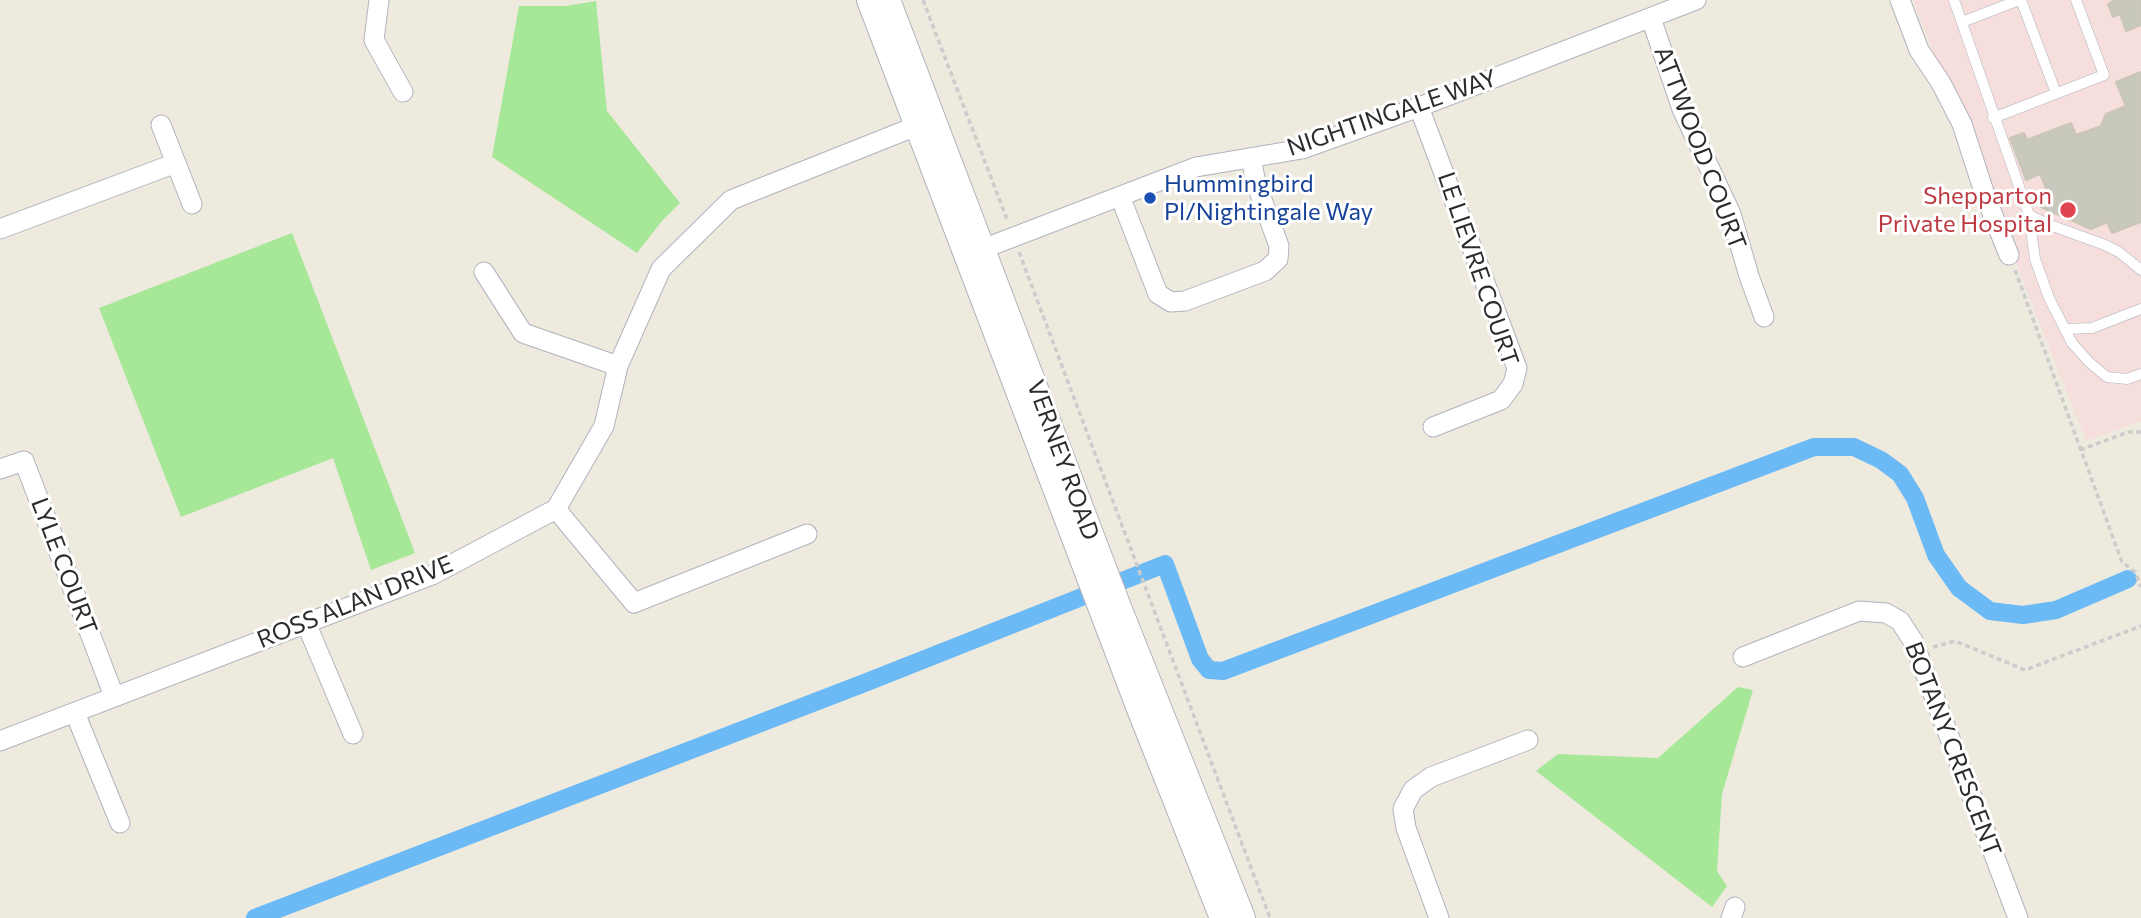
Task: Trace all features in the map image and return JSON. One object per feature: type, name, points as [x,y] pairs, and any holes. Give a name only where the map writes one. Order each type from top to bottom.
[{"type":"street","points":[[379,0],[373,40],[403,92]]},
{"type":"street","name":"VERNEY ROAD","points":[[869,0],[925,122],[1111,611],[1242,918]]},
{"type":"street","name":"VERNEY ROAD","points":[[888,0],[925,122]]},
{"type":"street","name":"NIGHTINGALE WAY","points":[[975,252],[1196,167],[1303,149],[1696,0]]},
{"type":"street","points":[[1900,0],[1919,50],[1941,83],[1962,124],[1986,198],[2010,255]]},
{"type":"street","name":"ATTWOOD COURT","points":[[1651,18],[1682,109],[1731,214],[1748,276],[1764,317]]},
{"type":"street","name":"LE LIEVRE COURT","points":[[1419,107],[1517,368],[1513,384],[1501,400],[1433,427]]},
{"type":"street","points":[[807,534],[634,603],[556,509],[604,426],[618,366],[661,269],[732,200],[925,122]]},
{"type":"street","points":[[161,125],[192,204]]},
{"type":"street","points":[[1120,196],[1158,294],[1171,302],[1185,301],[1265,271],[1278,259],[1279,246],[1256,183],[1251,158]]},
{"type":"street","points":[[0,229],[176,163]]},
{"type":"street","points":[[484,272],[523,333],[618,366]]},
{"type":"street","name":"LYLE COURT","points":[[0,469],[24,461],[114,696]]},
{"type":"street","name":"ROSS ALAN DRIVE","points":[[0,741],[432,575],[556,509]]},
{"type":"street","name":"VERNEY ROAD","points":[[1111,611],[1222,918]]},
{"type":"street","name":"BOTANY CRESCENT","points":[[1744,657],[1859,611],[1886,613],[1900,621],[1909,633],[1917,652],[2018,918]]},
{"type":"street","points":[[306,623],[353,734]]},
{"type":"street","points":[[75,713],[120,823]]},
{"type":"street","points":[[1439,918],[1406,828],[1403,809],[1413,790],[1431,777],[1528,740]]},
{"type":"lane","points":[[1954,0],[2029,215],[2035,259],[2049,298],[2072,343],[2090,363],[2107,377],[2127,379],[2141,374]]},
{"type":"lane","points":[[1962,22],[2020,0],[2056,93]]},
{"type":"lane","points":[[1993,118],[2104,75],[2076,0]]},
{"type":"lane","points":[[2029,215],[2105,245],[2119,252],[2141,270]]},
{"type":"lane","points":[[2065,329],[2092,328],[2141,309]]},
{"type":"path","points":[[923,0],[1270,918]]},
{"type":"path","points":[[2010,255],[2122,562],[2135,572],[2141,587]]},
{"type":"path","points":[[2079,450],[2128,432],[2141,432]]},
{"type":"path","points":[[1917,652],[1955,641],[2025,670],[2141,625]]},
{"type":"shaded area","name":"Shepparton Private Hospital","points":[[1913,0],[2141,0],[2141,421],[2086,441]]},
{"type":"green space","points":[[596,1],[607,111],[680,203],[637,253],[492,157],[519,6],[566,6]]},
{"type":"green space","points":[[292,233],[415,553],[371,570],[333,458],[181,517],[99,308]]},
{"type":"green space","points":[[1738,687],[1753,690],[1722,794],[1717,871],[1727,886],[1712,907],[1536,771],[1558,754],[1658,758]]},
{"type":"building","points":[[2115,0],[2141,0],[2141,25],[2126,31],[2120,14],[2113,17],[2108,4]]},
{"type":"building","points":[[2141,72],[2141,222],[2112,233],[2107,222],[2091,229],[2041,207],[2048,193],[2040,174],[2026,180],[2010,138],[2024,133],[2027,140],[2071,123],[2076,135],[2101,126],[2106,114],[2126,106],[2116,82]]},
{"type":"waterway","points":[[255,918],[1165,564],[1200,659],[1209,670],[1223,671],[1814,447],[1854,447],[1881,460],[1900,474],[1915,498],[1936,555],[1959,588],[1990,611],[2023,615],[2056,610],[2128,579]]},
{"type":"place","name":"Hummingbird Pl/Nightingale Way","points":[[1150,198]]},
{"type":"place","name":"Shepparton Private Hospital","points":[[2068,210]]}]
